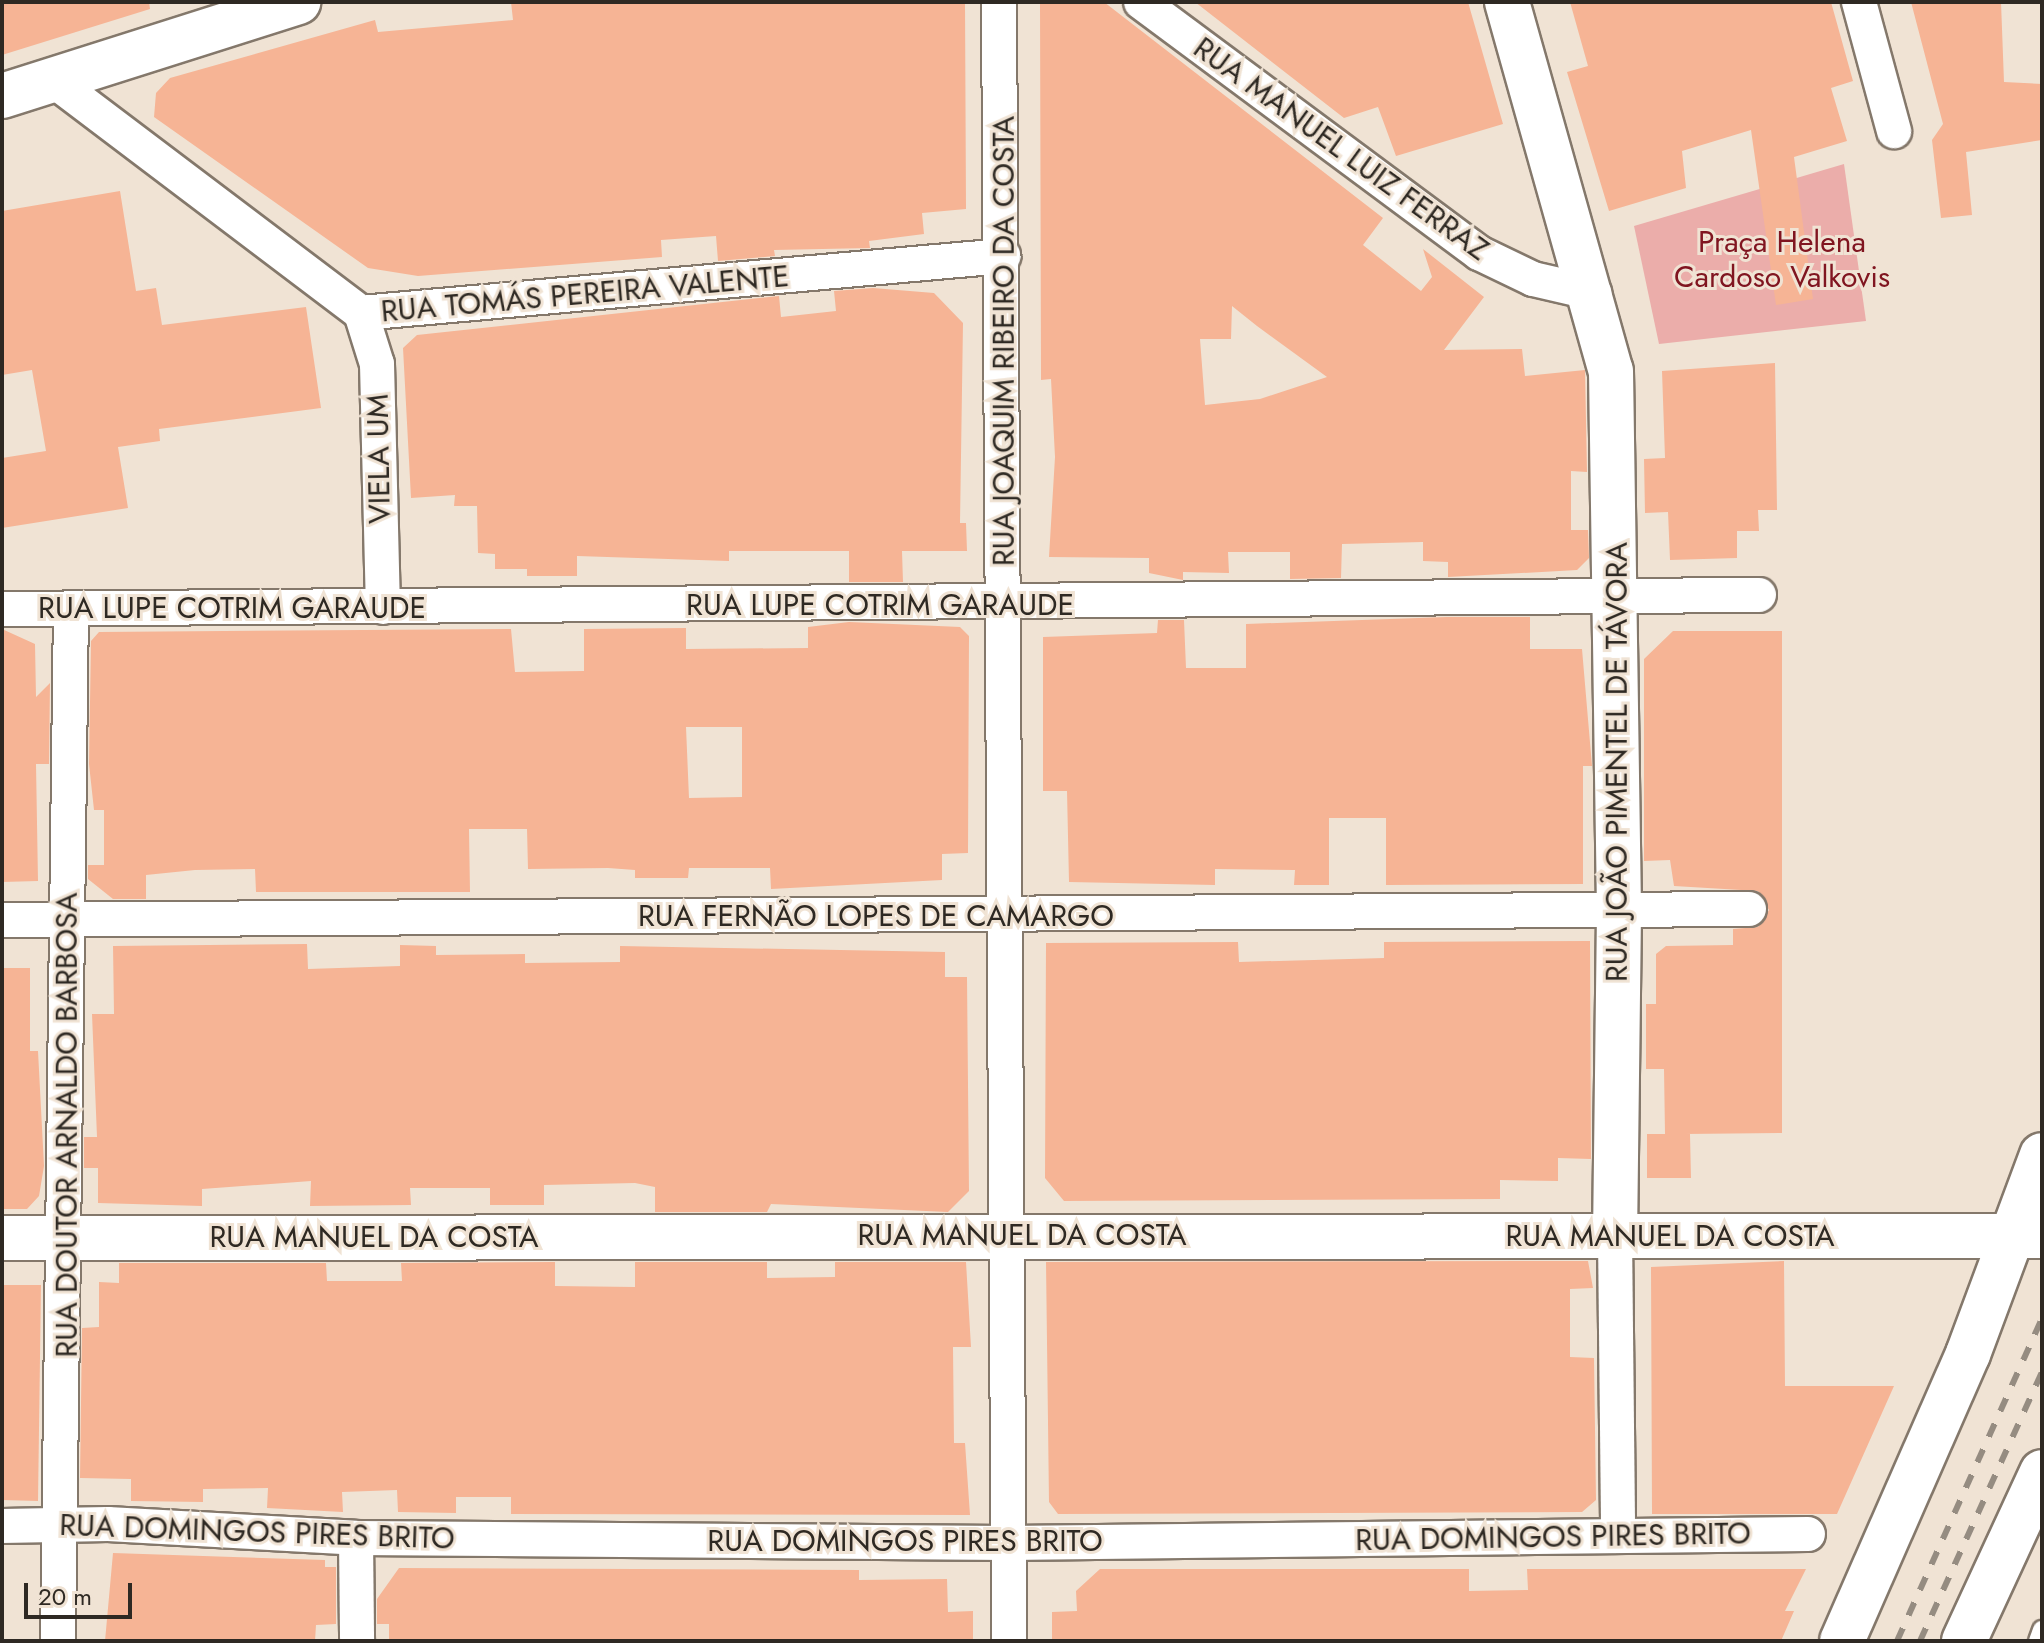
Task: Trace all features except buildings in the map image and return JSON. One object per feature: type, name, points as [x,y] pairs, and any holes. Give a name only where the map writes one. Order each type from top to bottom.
[{"type":"street","points":[[2,96],[298,2]]},
{"type":"street","name":"RUA JOAQUIM RIBEIRO DA COSTA","points":[[999,2],[1003,256],[1002,605],[1009,1641]]},
{"type":"street","name":"RUA MANUEL LUIZ FERRAZ","points":[[1141,2],[1479,253],[1533,279],[1594,293]]},
{"type":"street","name":"RUA JOÃO PIMENTEL DE TÁVORA","points":[[1507,2],[1594,293],[1611,371],[1617,596],[1619,912],[1615,1235],[1618,1536]]},
{"type":"street","points":[[1859,2],[1894,131]]},
{"type":"street","name":"RUA TOMÁS PEREIRA VALENTE","points":[[53,80],[361,313],[1003,256]]},
{"type":"street","name":"VIELA UM","points":[[361,313],[377,364],[383,607]]},
{"type":"street","name":"RUA LUPE COTRIM GARAUDE","points":[[2,609],[1002,605],[1759,595]]},
{"type":"street","name":"RUA DOUTOR ARNALDO BARBOSA","points":[[58,1641],[68,1237],[71,609]]},
{"type":"street","name":"RUA FERNÃO LOPES DE CAMARGO","points":[[2,920],[1749,909]]},
{"type":"street","points":[[1842,1641],[2029,1236],[2042,1155]]},
{"type":"street","name":"RUA MANUEL DA COSTA","points":[[2,1238],[2029,1236]]},
{"type":"street","points":[[1964,1641],[2042,1472]]},
{"type":"street","name":"RUA DOMINGOS PIRES BRITO","points":[[2,1526],[61,1524],[356,1538],[1008,1543],[1808,1534]]},
{"type":"street","points":[[356,1538],[357,1641]]},
{"type":"lane","points":[[2038,1641],[2042,1630]]},
{"type":"green space","name":"Praça Helena Cardoso Valkovis","points":[[1844,164],[1866,321],[1659,344],[1634,226]]},
{"type":"railway","points":[[1897,1641],[2042,1319]]},
{"type":"railway","points":[[1920,1641],[2042,1372]]}]
